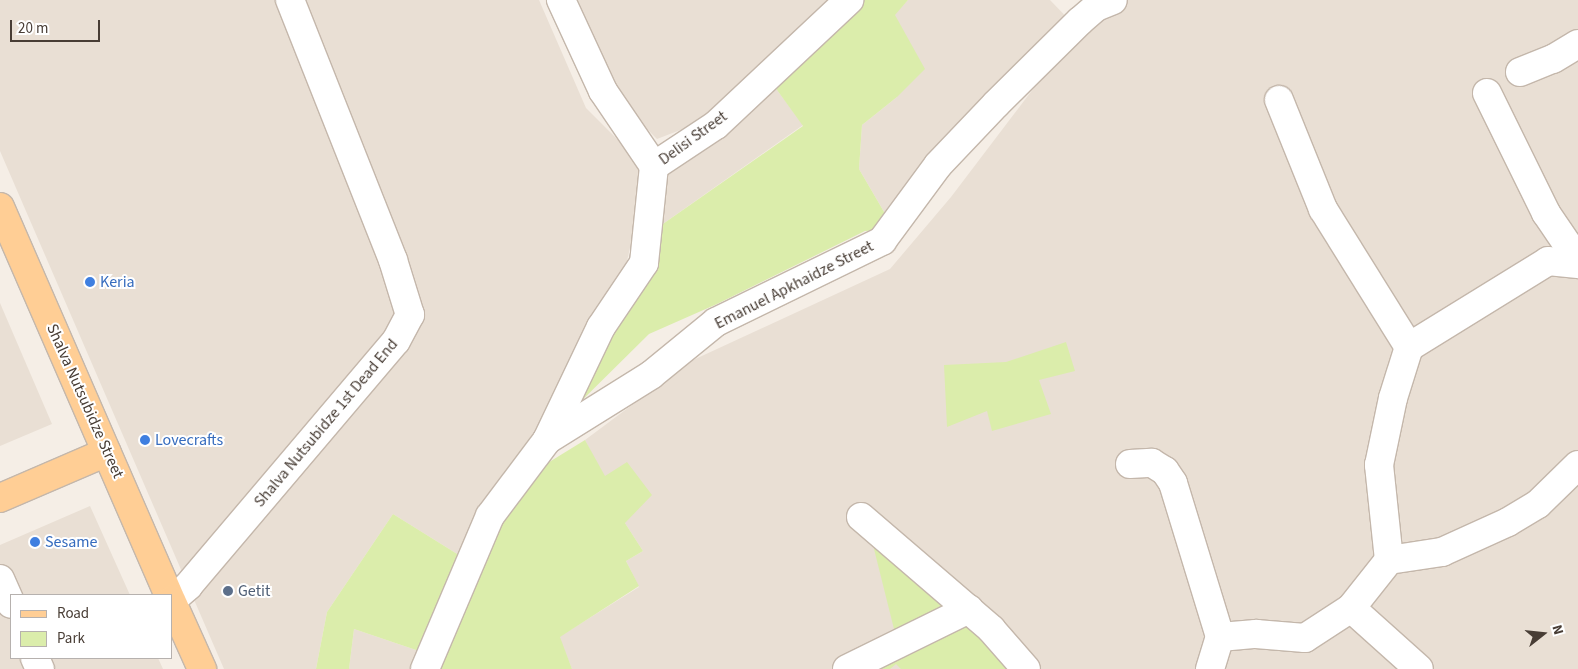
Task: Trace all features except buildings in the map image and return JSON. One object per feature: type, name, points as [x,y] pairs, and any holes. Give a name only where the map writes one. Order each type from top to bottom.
[{"type":"main road","name":"Shalva Nutsubidze Street","points":[[0,208],[169,594]]},
{"type":"main road","points":[[0,498],[107,452]]},
{"type":"main road","points":[[172,602],[202,669]]},
{"type":"street","name":"Shalva Nutsubidze 1st Dead End","points":[[172,599],[188,586],[396,341],[410,315],[392,260],[290,0]]},
{"type":"street","name":"Delisi Street","points":[[561,0],[603,91],[654,166],[716,125],[849,0]]},
{"type":"street","name":"Emanuel Apkhaidze Street","points":[[425,669],[490,516],[547,440],[651,375],[716,322],[882,241],[938,165],[989,111],[1086,16],[1096,7],[1112,0]]},
{"type":"street","points":[[1520,72],[1578,44]]},
{"type":"street","points":[[1487,94],[1546,213],[1578,262]]},
{"type":"street","points":[[1278,100],[1323,209],[1409,346]]},
{"type":"street","points":[[547,440],[602,327],[644,262],[654,166]]},
{"type":"street","points":[[1220,638],[1256,634],[1305,638],[1352,608],[1389,560],[1379,465],[1409,346],[1548,261],[1578,262]]},
{"type":"street","points":[[1130,464],[1152,464],[1165,471],[1173,483],[1220,638],[1210,669]]},
{"type":"street","points":[[1389,560],[1442,552],[1508,522],[1538,504],[1578,465]]},
{"type":"street","points":[[861,516],[991,629],[1026,669]]},
{"type":"street","points":[[0,579],[10,602]]},
{"type":"street","points":[[1352,608],[1419,669]]},
{"type":"street","points":[[847,669],[969,610]]},
{"type":"shaded area","points":[[0,0],[539,0],[586,108],[642,164],[640,204],[627,261],[586,329],[538,427],[491,498],[462,557],[393,514],[327,612],[316,669],[224,669],[0,151]]},
{"type":"shaded area","points":[[573,0],[835,0],[706,120],[657,139],[636,118],[611,80]]},
{"type":"shaded area","points":[[908,0],[1050,0],[1079,30],[894,229],[859,169],[862,125],[897,97],[894,15]]},
{"type":"shaded area","points":[[1103,0],[1578,0],[1578,669],[572,669],[559,637],[639,587],[626,561],[643,551],[625,523],[585,440],[691,361],[890,269],[951,197],[1049,68],[1110,14]]},
{"type":"shaded area","points":[[772,83],[803,125],[660,226],[663,169]]},
{"type":"shaded area","points":[[0,303],[52,424],[0,446]]},
{"type":"shaded area","points":[[90,506],[130,594],[10,594],[10,659],[158,659],[163,669],[0,669],[0,545]]},
{"type":"shaded area","points":[[354,629],[419,651],[411,669],[349,669]]},
{"type":"green space","points":[[851,0],[908,0],[895,15],[925,69],[897,97],[862,125],[859,169],[894,229],[865,231],[717,304],[649,334],[558,424],[660,226],[803,126],[772,83]]},
{"type":"green space","points":[[1066,342],[1075,371],[1039,380],[1051,414],[992,431],[987,411],[947,427],[944,365],[1006,362]]},
{"type":"green space","points":[[585,440],[605,476],[627,462],[652,495],[625,523],[643,551],[626,561],[639,586],[560,637],[572,669],[433,669],[500,515],[546,464]]},
{"type":"green space","points":[[393,514],[462,557],[419,651],[354,629],[349,669],[316,669],[327,612]]},
{"type":"green space","points":[[873,545],[952,607],[896,637]]},
{"type":"green space","points":[[971,621],[1008,669],[901,669],[896,664],[890,669],[864,669]]},
{"type":"place","name":"Keria","points":[[90,282]]},
{"type":"place","name":"Lovecrafts","points":[[145,440]]},
{"type":"place","name":"Sesame","points":[[35,542]]},
{"type":"place","name":"Getit","points":[[228,591]]}]
